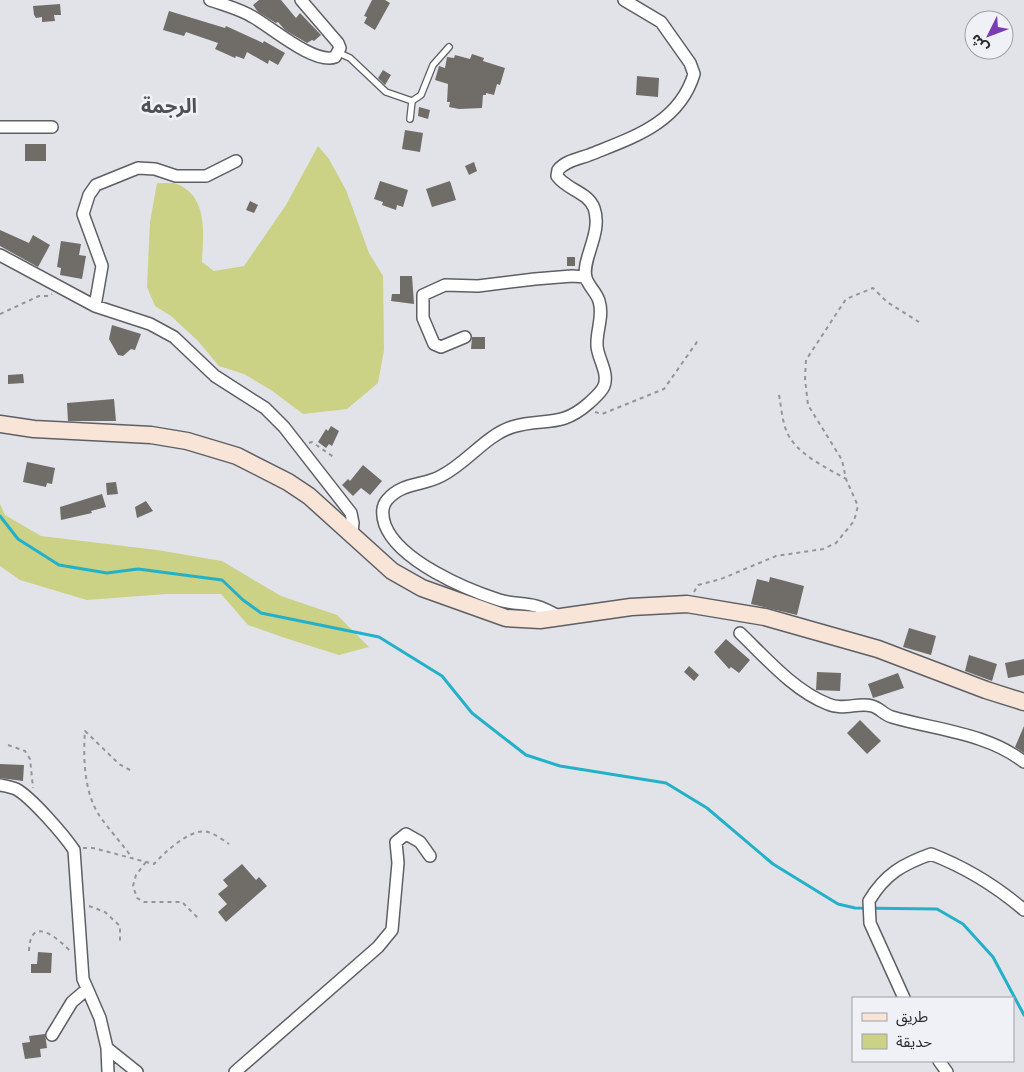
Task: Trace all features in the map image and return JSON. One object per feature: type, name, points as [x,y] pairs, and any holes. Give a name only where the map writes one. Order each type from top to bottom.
[{"type":"main road","points":[[0,424],[34,429],[151,435],[215,448],[263,468],[309,496],[352,532],[392,571],[422,588],[506,618],[540,620],[631,607],[687,604],[765,618],[878,648],[986,690],[1024,702]]},
{"type":"street","points":[[210,0],[253,17],[293,44],[316,55],[331,59],[339,53],[340,48],[333,36],[301,0]]},
{"type":"street","points":[[560,617],[536,606],[521,605],[483,595],[441,575],[409,554],[395,541],[387,530],[382,512],[388,499],[399,490],[445,474],[467,459],[496,434],[531,423],[562,420],[586,406],[601,392],[605,384],[605,373],[597,347],[597,332],[601,316],[599,302],[586,277],[596,225],[594,208],[580,193],[560,181],[557,176],[558,170],[569,162],[622,143],[653,128],[675,108],[692,81],[694,74],[690,63],[661,22],[624,0]]},
{"type":"street","points":[[0,127],[52,127]]},
{"type":"street","points":[[95,306],[102,266],[83,214],[89,195],[96,185],[138,168],[155,169],[176,176],[206,176],[236,161]]},
{"type":"street","points":[[0,255],[95,306],[150,324],[174,337],[214,376],[265,408],[352,513],[354,523],[352,532]]},
{"type":"street","points":[[465,337],[441,347],[434,344],[423,318],[423,295],[445,285],[478,286],[535,279],[572,276],[586,277]]},
{"type":"street","points":[[740,632],[797,685],[826,704],[837,708],[871,706],[889,717],[990,742],[1010,751],[1024,762]]},
{"type":"street","points":[[0,785],[16,789],[27,798],[68,841],[74,850],[81,963],[86,990],[100,1018],[107,1048],[108,1072]]},
{"type":"street","points":[[234,1072],[378,947],[392,930],[398,863],[396,842],[406,834],[420,842],[430,856]]},
{"type":"street","points":[[904,997],[870,924],[869,901],[882,883],[905,863],[932,854],[998,887],[1024,910]]},
{"type":"street","points":[[52,1035],[72,1002],[86,990]]},
{"type":"street","points":[[107,1048],[137,1072]]},
{"type":"lane","points":[[410,119],[412,101],[421,95],[433,65],[449,47]]},
{"type":"lane","points":[[339,53],[350,58],[386,92],[412,101]]},
{"type":"path","points":[[0,314],[39,296],[50,296],[57,286]]},
{"type":"path","points":[[687,604],[698,585],[720,579],[776,556],[823,549],[836,543],[854,521],[858,506],[846,479],[842,460],[808,406],[806,360],[846,299],[873,288],[887,302],[919,322]]},
{"type":"path","points":[[586,406],[593,412],[602,414],[664,389],[699,339]]},
{"type":"path","points":[[779,395],[786,431],[798,447],[817,462],[846,479]]},
{"type":"path","points":[[300,448],[312,442],[335,458]]},
{"type":"path","points":[[130,770],[119,764],[85,731],[88,784],[94,804],[98,814],[132,858]]},
{"type":"path","points":[[8,745],[25,751],[30,759],[34,786],[27,798]]},
{"type":"path","points":[[74,850],[93,848],[154,864],[163,853],[187,836],[208,832],[229,844]]},
{"type":"path","points":[[146,862],[136,875],[133,886],[137,898],[144,902],[182,902],[199,919]]},
{"type":"path","points":[[78,911],[90,906],[106,912],[120,926],[120,942]]},
{"type":"path","points":[[30,951],[30,939],[33,934],[39,931],[59,938],[81,963]]},
{"type":"green space","points":[[318,146],[329,159],[346,190],[369,253],[383,276],[384,350],[378,383],[347,409],[303,414],[271,390],[244,374],[219,366],[198,341],[171,316],[155,306],[147,287],[150,222],[157,183],[177,184],[195,198],[199,207],[203,229],[202,262],[214,271],[244,266],[286,205]]},
{"type":"green space","points":[[0,504],[5,515],[41,536],[157,550],[222,561],[281,596],[337,615],[369,647],[339,655],[248,625],[221,594],[166,594],[87,600],[20,580],[0,566]]},
{"type":"building","points":[[259,0],[281,0],[296,18],[300,13],[321,35],[314,41],[312,40],[307,43],[285,30],[278,22],[276,23],[258,12],[253,5]]},
{"type":"building","points":[[372,0],[385,0],[390,3],[375,30],[364,23],[367,17],[364,16]]},
{"type":"building","points":[[60,4],[61,15],[54,15],[55,21],[42,22],[42,17],[36,18],[34,15],[33,6]]},
{"type":"building","points":[[169,11],[225,28],[226,26],[263,43],[264,41],[285,53],[278,65],[269,60],[268,64],[247,52],[244,59],[236,56],[235,58],[215,49],[218,43],[186,32],[184,36],[163,30]]},
{"type":"building","points":[[472,54],[484,58],[483,61],[505,68],[500,85],[497,84],[494,95],[486,93],[486,95],[483,95],[482,108],[459,109],[449,107],[450,102],[447,102],[448,84],[435,80],[439,66],[445,68],[447,57],[454,58],[455,55],[470,59]]},
{"type":"building","points":[[383,70],[391,75],[385,85],[378,78]]},
{"type":"building","points":[[637,76],[659,78],[658,97],[636,95]]},
{"type":"building","points":[[419,107],[430,110],[428,119],[418,116]]},
{"type":"building","points":[[405,130],[423,133],[420,152],[402,149]]},
{"type":"building","points":[[25,144],[46,144],[46,161],[25,161]]},
{"type":"building","points":[[474,162],[477,171],[469,175],[465,166]]},
{"type":"building","points":[[380,181],[408,190],[403,207],[397,205],[396,210],[382,205],[383,202],[374,199]]},
{"type":"building","points":[[450,181],[456,200],[432,207],[426,189]]},
{"type":"building","points":[[250,201],[258,205],[254,213],[246,210]]},
{"type":"building","points":[[0,230],[29,243],[33,235],[50,245],[38,267],[0,246]]},
{"type":"building","points":[[61,241],[81,244],[79,255],[86,256],[82,279],[60,275],[61,268],[57,267]]},
{"type":"building","points":[[567,257],[575,257],[575,266],[567,266]]},
{"type":"building","points":[[400,276],[412,276],[414,304],[391,301],[392,294],[400,294]]},
{"type":"building","points":[[112,325],[141,334],[135,350],[131,349],[123,356],[118,355],[109,339]]},
{"type":"building","points":[[472,337],[485,337],[485,349],[471,349]]},
{"type":"building","points":[[23,374],[24,383],[8,384],[8,375]]},
{"type":"building","points":[[114,399],[116,421],[68,421],[67,403]]},
{"type":"building","points":[[331,426],[339,431],[332,446],[329,444],[326,448],[318,442],[326,429],[328,431]]},
{"type":"building","points":[[27,462],[55,468],[52,484],[47,483],[46,487],[23,482]]},
{"type":"building","points":[[363,465],[382,481],[370,495],[361,488],[353,496],[342,485],[348,479],[350,481]]},
{"type":"building","points":[[116,482],[118,494],[107,495],[106,483]]},
{"type":"building","points":[[102,494],[106,507],[91,511],[92,513],[61,520],[60,507]]},
{"type":"building","points":[[146,501],[153,511],[137,518],[135,507]]},
{"type":"building","points":[[770,577],[804,586],[797,615],[751,604],[757,579],[769,582]]},
{"type":"building","points":[[909,628],[936,636],[931,655],[903,647]]},
{"type":"building","points":[[726,639],[750,660],[739,673],[731,667],[729,669],[714,652]]},
{"type":"building","points":[[969,655],[997,664],[992,681],[965,671]]},
{"type":"building","points":[[1024,659],[1024,675],[1008,678],[1005,663]]},
{"type":"building","points":[[689,666],[699,675],[694,681],[684,672]]},
{"type":"building","points":[[817,672],[841,673],[840,691],[816,690]]},
{"type":"building","points":[[898,673],[904,688],[873,698],[868,684]]},
{"type":"building","points":[[860,720],[881,741],[867,754],[847,733]]},
{"type":"building","points":[[1024,726],[1024,753],[1015,747]]},
{"type":"building","points":[[0,764],[24,765],[23,781],[0,778]]},
{"type":"building","points":[[242,864],[256,880],[259,877],[267,886],[226,922],[218,912],[227,904],[218,894],[228,886],[223,880]]},
{"type":"building","points":[[38,952],[52,953],[51,973],[31,973],[31,964],[37,964]]},
{"type":"building","points":[[45,1034],[47,1048],[40,1049],[41,1057],[25,1059],[22,1043],[30,1042],[29,1036]]},
{"type":"waterway","points":[[0,516],[18,539],[59,565],[107,573],[138,569],[222,580],[243,600],[261,613],[379,637],[442,676],[472,713],[526,755],[560,766],[666,783],[707,808],[773,864],[838,904],[855,908],[937,909],[963,924],[993,957],[1024,1015]]},
{"type":"district","name":"الرجمة","points":[[169,106]]}]
